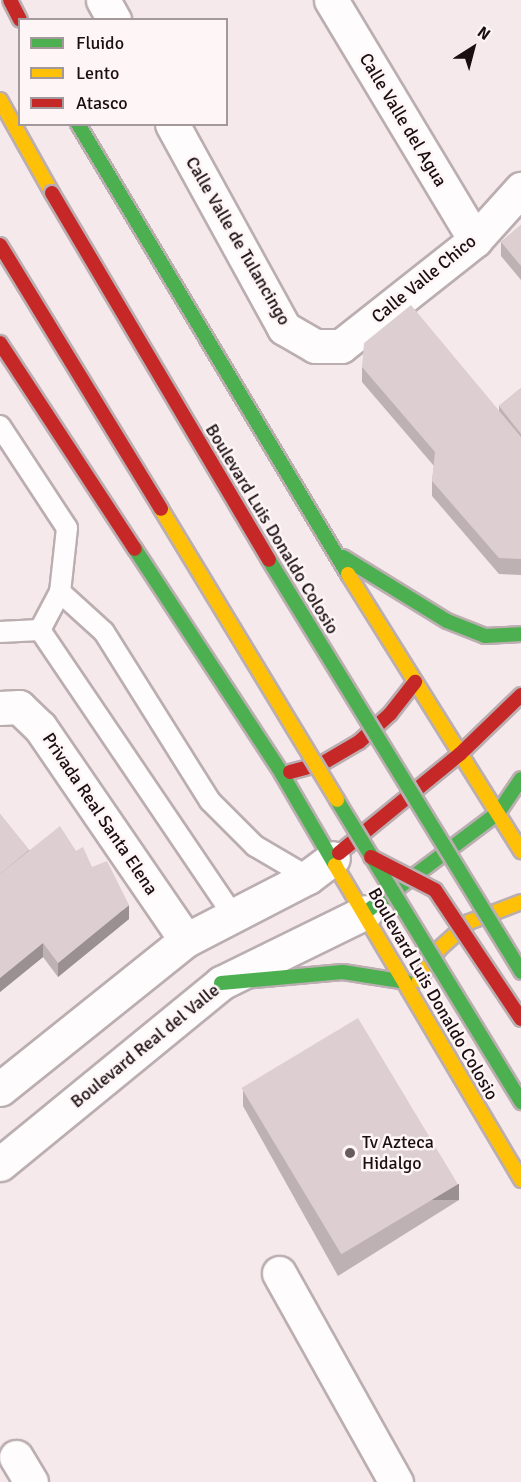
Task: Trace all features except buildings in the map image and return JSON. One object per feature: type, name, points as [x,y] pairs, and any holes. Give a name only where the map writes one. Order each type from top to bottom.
[{"type":"main road","points":[[10,0],[19,18]]},
{"type":"main road","name":"Boulevard Luis Donaldo Colosio","points":[[0,100],[52,193],[264,552],[521,972]]},
{"type":"main road","points":[[79,126],[333,550],[521,851]]},
{"type":"main road","name":"Boulevard Luis Donaldo Colosio","points":[[0,245],[521,1102]]},
{"type":"main road","name":"Boulevard Luis Donaldo Colosio","points":[[0,343],[282,774],[320,868],[366,912],[521,1180]]},
{"type":"main road","points":[[333,550],[447,621],[486,636],[521,634]]},
{"type":"main road","points":[[282,774],[323,763],[359,742],[390,714],[415,681]]},
{"type":"main road","points":[[320,868],[460,754],[521,695]]},
{"type":"main road","points":[[366,912],[498,813],[521,779]]},
{"type":"main road","points":[[371,857],[435,890],[521,1019]]},
{"type":"main road","points":[[221,983],[343,972],[409,987],[439,950],[469,922],[521,902]]},
{"type":"street","points":[[103,0],[113,18]]},
{"type":"street","name":"Calle Valle del Agua","points":[[331,0],[475,240]]},
{"type":"street","name":"Calle Valle de Tulancingo","points":[[173,126],[284,328],[315,346]]},
{"type":"street","name":"Calle Valle Chico","points":[[315,346],[341,346],[475,240],[521,189]]},
{"type":"street","name":"Privada Real Santa Elena","points":[[0,708],[19,708],[40,727],[186,940]]},
{"type":"street","points":[[0,1089],[186,940],[320,868]]},
{"type":"street","name":"Boulevard Real del Valle","points":[[0,1164],[221,983],[366,912]]},
{"type":"street","points":[[279,1274],[396,1482]]},
{"type":"lane","points":[[4,439],[67,528],[60,591],[40,630]]},
{"type":"lane","points":[[60,591],[104,632],[210,801],[255,846],[320,868]]},
{"type":"lane","points":[[0,632],[40,630]]},
{"type":"lane","points":[[40,630],[234,916]]},
{"type":"traffic: fast","points":[[79,126],[348,574]]},
{"type":"traffic: fast","points":[[135,549],[282,774],[335,865]]},
{"type":"traffic: fast","points":[[343,557],[447,621],[485,636],[521,634]]},
{"type":"traffic: fast","points":[[269,560],[521,972]]},
{"type":"traffic: fast","points":[[366,912],[498,813],[521,779]]},
{"type":"traffic: fast","points":[[337,800],[521,1102]]},
{"type":"traffic: fast","points":[[221,983],[343,972],[407,982]]},
{"type":"traffic: slow","points":[[0,100],[52,193]]},
{"type":"traffic: slow","points":[[161,509],[337,800]]},
{"type":"traffic: slow","points":[[348,574],[521,851]]},
{"type":"traffic: slow","points":[[335,865],[521,1180]]},
{"type":"traffic: slow","points":[[419,980],[439,949],[469,922],[521,902]]},
{"type":"traffic: jam","points":[[10,0],[19,18]]},
{"type":"traffic: jam","points":[[52,193],[269,560]]},
{"type":"traffic: jam","points":[[0,245],[161,509]]},
{"type":"traffic: jam","points":[[0,343],[135,549]]},
{"type":"traffic: jam","points":[[290,772],[323,763],[359,742],[390,714],[415,682]]},
{"type":"traffic: jam","points":[[339,853],[460,754],[521,695]]},
{"type":"traffic: jam","points":[[371,857],[435,890],[521,1019]]},
{"type":"place","name":"Tv Azteca Hidalgo","points":[[350,1153]]}]
